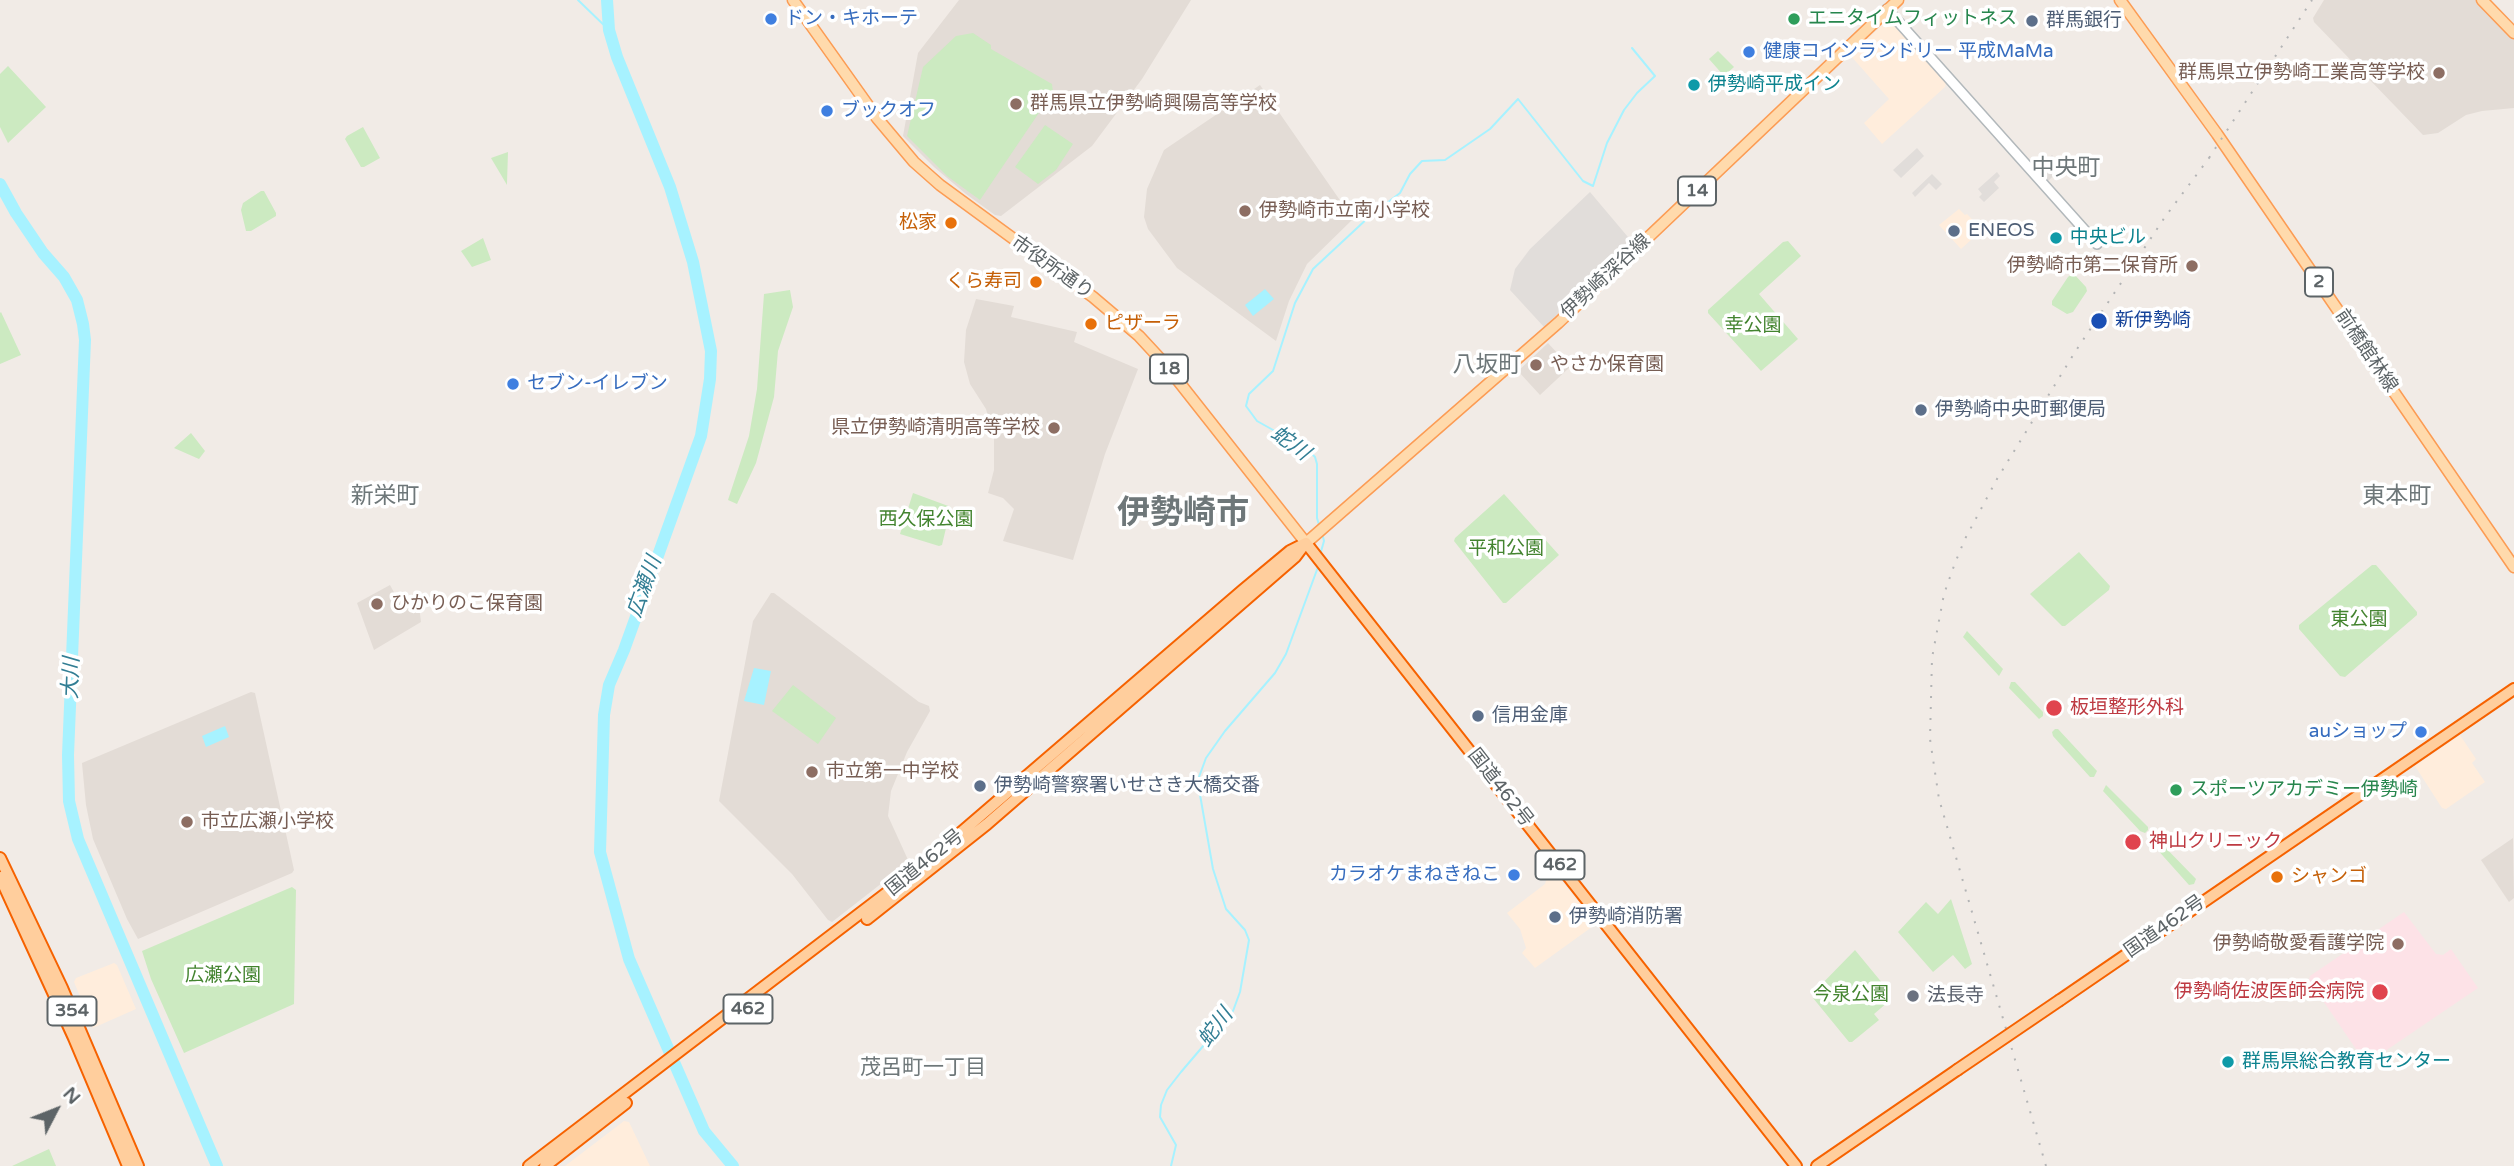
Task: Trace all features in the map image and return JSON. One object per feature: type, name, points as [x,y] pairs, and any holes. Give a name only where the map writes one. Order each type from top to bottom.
[{"type":"highway","name":"国道462号","points":[[529,1166],[633,1093],[861,919],[1243,590],[1290,551],[1306,543],[1796,1166]]},
{"type":"highway","name":"国道462号","points":[[1817,1166],[2514,689]]},
{"type":"highway","name":"354","points":[[0,858],[62,988],[138,1166]]},
{"type":"highway","name":"354","points":[[0,877],[74,1038],[128,1166]]},
{"type":"highway","name":"国道462号","points":[[545,1166],[633,1093]]},
{"type":"main road","name":"市役所通り","points":[[793,0],[877,118],[914,162],[940,185],[1093,297],[1139,336],[1164,363],[1306,543]]},
{"type":"main road","name":"伊勢崎深谷線","points":[[1306,543],[1549,331],[1898,0]]},
{"type":"main road","name":"前橋館林線","points":[[2120,0],[2226,146],[2514,567]]},
{"type":"main road","points":[[2482,0],[2514,33]]},
{"type":"main road","points":[[1887,9],[2097,244]]},
{"type":"shaded area","name":"群馬県立伊勢崎興陽高等学校","points":[[959,0],[1191,0],[1142,79],[1092,146],[1001,216],[995,215],[966,194],[903,136],[918,53]]},
{"type":"shaded area","name":"群馬県立伊勢崎工業高等学校","points":[[2324,0],[2476,0],[2514,39],[2514,108],[2466,115],[2438,133],[2423,135],[2314,22],[2313,18]]},
{"type":"shaded area","points":[[1889,19],[1946,82],[1945,87],[1882,144],[1864,123],[1889,99],[1850,55]]},
{"type":"shaded area","name":"伊勢崎市立南小学校","points":[[1260,85],[1353,219],[1307,264],[1289,301],[1276,341],[1177,268],[1148,229],[1144,217],[1147,189],[1164,150]]},
{"type":"shaded area","points":[[1917,148],[1924,156],[1901,178],[1893,170]]},
{"type":"shaded area","points":[[2052,155],[2063,167],[2048,181],[2037,169]]},
{"type":"shaded area","points":[[1997,172],[2000,176],[1994,182],[1999,188],[1984,202],[1979,197],[1982,194],[1978,189]]},
{"type":"shaded area","points":[[1932,174],[1942,184],[1936,190],[1929,183],[1915,197],[1912,193]]},
{"type":"shaded area","points":[[1590,192],[1633,243],[1544,327],[1510,290],[1515,269],[1530,249]]},
{"type":"shaded area","points":[[1959,209],[1982,230],[1961,249],[1939,225]]},
{"type":"shaded area","name":"県立伊勢崎清明高等学校","points":[[976,299],[1014,306],[1011,317],[1077,332],[1074,342],[1138,369],[1105,454],[1073,560],[1003,541],[1014,509],[1003,498],[988,493],[994,470],[994,437],[986,409],[970,384],[964,362],[966,330]]},
{"type":"shaded area","points":[[1548,343],[1570,367],[1540,395],[1518,371]]},
{"type":"shaded area","points":[[390,585],[402,607],[418,598],[421,622],[374,650],[357,603]]},
{"type":"shaded area","name":"市立第一中学校","points":[[771,593],[919,702],[929,706],[930,711],[907,752],[891,791],[888,816],[909,862],[832,922],[792,874],[719,801],[753,621]]},
{"type":"shaded area","name":"市立広瀬小学校","points":[[251,692],[255,693],[294,870],[138,939],[93,839],[82,763]]},
{"type":"shaded area","points":[[2460,735],[2476,759],[2472,763],[2485,782],[2446,809],[2442,808],[2415,766]]},
{"type":"shaded area","points":[[2513,838],[2514,898],[2509,902],[2481,860]]},
{"type":"shaded area","points":[[1553,870],[1596,924],[1535,968],[1522,953],[1526,948],[1520,929],[1507,913],[1545,884]]},
{"type":"shaded area","points":[[2404,912],[2436,954],[2443,955],[2451,949],[2478,988],[2369,1062],[2364,1061],[2309,980],[2310,976]]},
{"type":"shaded area","points":[[114,963],[136,1009],[93,1028],[74,982],[76,978]]},
{"type":"shaded area","points":[[624,1121],[629,1122],[650,1166],[565,1166]]},
{"type":"green space","points":[[973,33],[991,45],[991,49],[1052,84],[1053,92],[980,200],[947,176],[907,136],[923,67],[956,36]]},
{"type":"green space","points":[[1718,51],[1734,67],[1724,76],[1709,59]]},
{"type":"green space","points":[[8,66],[46,107],[8,143],[0,127],[0,74]]},
{"type":"green space","points":[[1045,125],[1073,144],[1056,170],[1038,184],[1015,167]]},
{"type":"green space","points":[[363,127],[380,158],[361,167],[345,139]]},
{"type":"green space","points":[[508,152],[507,183],[507,185],[491,158]]},
{"type":"green space","points":[[264,191],[276,216],[251,231],[246,231],[241,210],[243,203]]},
{"type":"green space","points":[[483,238],[491,260],[472,267],[461,251]]},
{"type":"green space","name":"幸公園","points":[[1788,241],[1801,256],[1759,294],[1798,339],[1761,371],[1708,310],[1783,242]]},
{"type":"green space","points":[[2073,273],[2087,291],[2073,312],[2067,314],[2052,305],[2052,301]]},
{"type":"green space","points":[[790,290],[793,307],[778,351],[774,397],[756,463],[737,504],[728,500],[749,436],[757,389],[764,294]]},
{"type":"green space","points":[[0,313],[21,355],[0,364]]},
{"type":"green space","points":[[191,433],[205,451],[199,459],[174,448]]},
{"type":"green space","name":"西久保公園","points":[[913,493],[951,507],[942,545],[900,534]]},
{"type":"green space","name":"平和公園","points":[[1504,494],[1559,555],[1506,603],[1503,603],[1454,541]]},
{"type":"green space","points":[[2079,552],[2110,586],[2109,590],[2062,626],[2030,594]]},
{"type":"green space","name":"東公園","points":[[2372,565],[2376,565],[2417,615],[2345,677],[2340,676],[2299,629],[2299,625]]},
{"type":"green space","points":[[1967,631],[2003,669],[1999,676],[1963,637]]},
{"type":"green space","points":[[2011,682],[2015,682],[2043,712],[2043,716],[2039,719],[2009,688]]},
{"type":"green space","points":[[793,685],[836,718],[818,744],[772,711]]},
{"type":"green space","points":[[2055,729],[2058,729],[2097,771],[2094,777],[2090,777],[2053,736]]},
{"type":"green space","points":[[2106,785],[2148,827],[2145,833],[2140,831],[2103,791]]},
{"type":"green space","points":[[2158,840],[2196,879],[2194,884],[2189,885],[2155,847],[2154,843]]},
{"type":"green space","name":"広瀬公園","points":[[292,887],[296,890],[294,1004],[184,1053],[151,979],[142,951]]},
{"type":"green space","points":[[1951,899],[1972,964],[1965,969],[1953,955],[1933,972],[1898,932],[1926,902],[1938,914]]},
{"type":"green space","name":"今泉公園","points":[[1855,950],[1888,990],[1883,995],[1888,1002],[1874,1014],[1879,1020],[1849,1042],[1813,998],[1813,993]]},
{"type":"green space","points":[[49,1149],[56,1166],[12,1166]]},
{"type":"water","points":[[1265,289],[1274,299],[1253,316],[1245,305]]},
{"type":"water","points":[[754,668],[771,671],[764,705],[744,701]]},
{"type":"water","points":[[225,726],[229,737],[206,747],[202,736]]},
{"type":"waterway","points":[[578,0],[609,30]]},
{"type":"waterway","name":"広瀬川","points":[[607,0],[609,30],[617,57],[670,187],[693,262],[711,351],[710,379],[701,436],[609,685],[604,715],[600,852],[629,959],[704,1131],[733,1166]]},
{"type":"waterway","name":"蛇川","points":[[1319,525],[1315,457],[1307,449],[1257,421],[1246,406],[1249,394],[1273,371],[1295,303],[1313,269],[1370,216],[1400,193],[1410,174],[1422,161],[1445,160],[1490,129],[1518,99],[1583,181],[1593,186],[1607,143],[1624,110],[1655,76],[1632,48]]},
{"type":"waterway","name":"大川","points":[[0,184],[16,213],[43,253],[64,277],[77,300],[85,340],[68,755],[69,801],[78,839],[217,1166]]},
{"type":"waterway","name":"蛇川","points":[[1320,555],[1324,541],[1322,533]]},
{"type":"waterway","name":"蛇川","points":[[1171,1166],[1176,1145],[1160,1117],[1161,1105],[1167,1090],[1233,1011],[1240,992],[1249,940],[1245,930],[1226,909],[1213,869],[1199,777],[1206,758],[1225,731],[1275,673],[1286,654],[1318,567]]},
{"type":"railway","points":[[2209,158],[2312,0]]},
{"type":"railway","points":[[2046,1166],[1939,799],[1930,739],[1932,658],[1944,594],[1955,563],[1997,479],[2075,352],[2165,217],[2215,150]]},
{"type":"place","name":"ドン・キホーテ","points":[[771,19]]},
{"type":"place","name":"エニタイムフィットネス","points":[[1794,19]]},
{"type":"place","name":"群馬銀行","points":[[2032,21]]},
{"type":"place","name":"健康コインランドリー 平成MaMa","points":[[1749,52]]},
{"type":"place","name":"群馬県立伊勢崎工業高等学校","points":[[2439,73]]},
{"type":"place","name":"伊勢崎平成イン","points":[[1694,85]]},
{"type":"place","name":"群馬県立伊勢崎興陽高等学校","points":[[1016,104]]},
{"type":"place","name":"ブックオフ","points":[[827,111]]},
{"type":"place","name":"伊勢崎市立南小学校","points":[[1245,211]]},
{"type":"place","name":"松家","points":[[951,223]]},
{"type":"place","name":"ENEOS","points":[[1954,231]]},
{"type":"place","name":"中央ビル","points":[[2056,238]]},
{"type":"place","name":"伊勢崎市第二保育所","points":[[2192,266]]},
{"type":"place","name":"くら寿司","points":[[1036,282]]},
{"type":"place","name":"新伊勢崎","points":[[2099,321]]},
{"type":"place","name":"ピザーラ","points":[[1091,324]]},
{"type":"place","name":"やさか保育園","points":[[1536,365]]},
{"type":"place","name":"セブン-イレブン","points":[[513,384]]},
{"type":"place","name":"伊勢崎中央町郵便局","points":[[1921,410]]},
{"type":"place","name":"県立伊勢崎清明高等学校","points":[[1054,428]]},
{"type":"place","name":"ひかりのこ保育園","points":[[377,604]]},
{"type":"place","name":"板垣整形外科","points":[[2054,708]]},
{"type":"place","name":"信用金庫","points":[[1478,716]]},
{"type":"place","name":"auショップ","points":[[2421,732]]},
{"type":"place","name":"市立第一中学校","points":[[812,772]]},
{"type":"place","name":"伊勢崎警察署いせさき大橋交番","points":[[980,786]]},
{"type":"place","name":"スポーツアカデミー伊勢崎","points":[[2176,790]]},
{"type":"place","name":"市立広瀬小学校","points":[[187,822]]},
{"type":"place","name":"神山クリニック","points":[[2133,842]]},
{"type":"place","name":"カラオケまねきねこ","points":[[1514,875]]},
{"type":"place","name":"シャンゴ","points":[[2277,877]]},
{"type":"place","name":"伊勢崎消防署","points":[[1555,917]]},
{"type":"place","name":"伊勢崎敬愛看護学院","points":[[2398,944]]},
{"type":"place","name":"伊勢崎佐波医師会病院","points":[[2380,992]]},
{"type":"place","name":"法長寺","points":[[1913,996]]},
{"type":"place","name":"群馬県総合教育センター","points":[[2228,1062]]},
{"type":"district","name":"中央町","points":[[2066,169]]},
{"type":"district","name":"八坂町","points":[[1487,366]]},
{"type":"district","name":"新栄町","points":[[385,497]]},
{"type":"district","name":"東本町","points":[[2397,497]]},
{"type":"district","name":"伊勢崎市","points":[[1183,514]]},
{"type":"district","name":"茂呂町一丁目","points":[[923,1068]]}]
